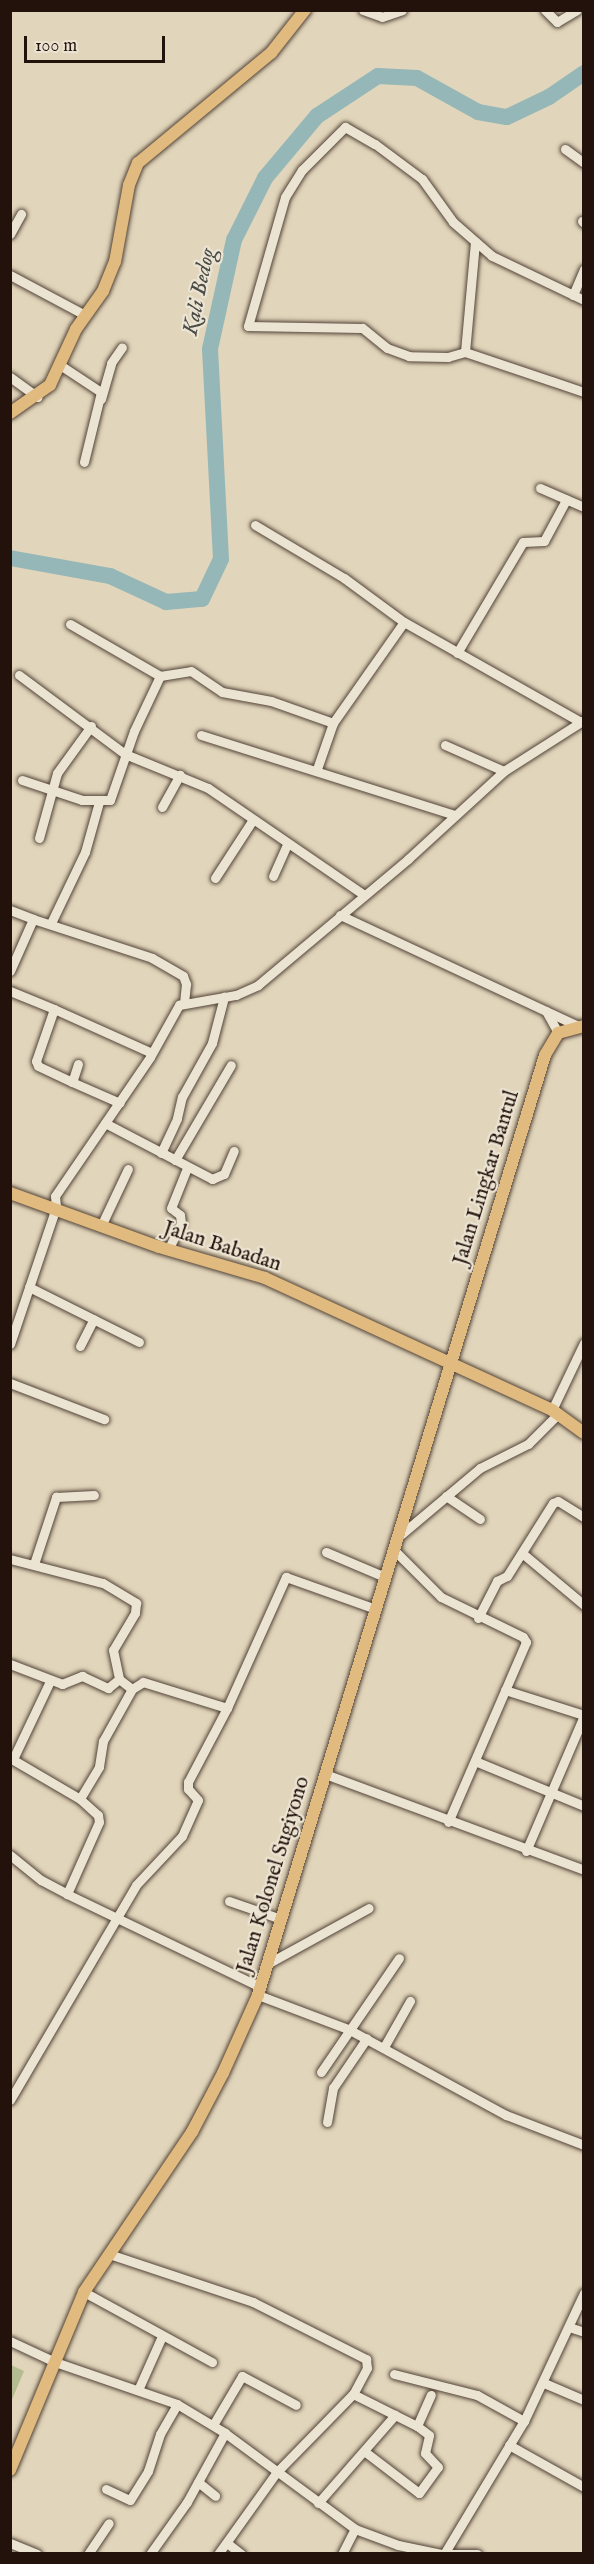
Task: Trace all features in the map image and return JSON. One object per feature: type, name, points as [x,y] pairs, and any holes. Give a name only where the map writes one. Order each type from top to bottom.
[{"type":"main road","points":[[10,413],[38,397],[50,385],[85,315],[112,271],[129,185],[138,163],[271,53],[305,10]]},
{"type":"main road","points":[[558,1033],[581,1026]]},
{"type":"main road","name":"Jalan Lingkar Bantul","points":[[450,1364],[545,1055],[558,1033]]},
{"type":"main road","name":"Jalan Babadan","points":[[10,1193],[56,1207],[168,1250],[265,1278],[555,1412],[584,1433]]},
{"type":"main road","name":"Jalan Kolonel Sugiyono","points":[[10,2470],[84,2292],[209,2103],[259,1991],[450,1364]]},
{"type":"street","points":[[363,10],[379,17],[402,10]]},
{"type":"street","points":[[545,10],[557,22],[577,10]]},
{"type":"street","points":[[584,300],[515,269],[475,242],[453,222],[422,179],[375,144],[345,127],[302,170],[285,197],[248,326],[362,328],[387,348],[409,356],[448,357],[465,351],[584,392]]},
{"type":"street","points":[[565,149],[584,163]]},
{"type":"street","points":[[10,234],[21,214]]},
{"type":"street","points":[[465,351],[475,242]]},
{"type":"street","points":[[573,295],[584,269]]},
{"type":"street","points":[[10,275],[85,315]]},
{"type":"street","points":[[84,462],[111,363],[122,346]]},
{"type":"street","points":[[60,365],[94,384],[101,399]]},
{"type":"street","points":[[10,377],[38,397]]},
{"type":"street","points":[[540,488],[584,507]]},
{"type":"street","points":[[457,653],[523,542],[544,541],[566,500]]},
{"type":"street","points":[[10,1344],[56,1207],[55,1196],[120,1103],[152,1053],[176,1008],[184,1002],[224,997],[258,985],[504,771],[582,721],[404,622],[344,579],[255,525]]},
{"type":"street","points":[[317,769],[333,723],[404,622]]},
{"type":"street","points":[[70,624],[160,676],[191,671],[222,692],[271,701],[333,723]]},
{"type":"street","points":[[19,675],[91,726],[125,754],[208,788],[252,821],[363,894]]},
{"type":"street","points":[[22,780],[52,791],[99,802],[112,797],[125,754],[160,676]]},
{"type":"street","points":[[39,838],[61,766],[91,726]]},
{"type":"street","points":[[201,735],[317,769],[455,815]]},
{"type":"street","points":[[445,745],[504,771]]},
{"type":"street","points":[[162,807],[180,775]]},
{"type":"street","points":[[51,923],[86,852],[99,802]]},
{"type":"street","points":[[215,878],[252,821]]},
{"type":"street","points":[[273,876],[287,844]]},
{"type":"street","points":[[10,910],[152,958],[183,976],[186,984],[184,1002]]},
{"type":"street","points":[[340,915],[581,1026]]},
{"type":"street","points":[[10,971],[33,919]]},
{"type":"street","points":[[10,991],[152,1053]]},
{"type":"street","points":[[161,1153],[177,1118],[182,1097],[212,1043],[224,997]]},
{"type":"street","points":[[54,1009],[36,1061],[38,1066],[120,1103]]},
{"type":"street","points":[[546,1011],[558,1033]]},
{"type":"street","points":[[72,1082],[78,1064]]},
{"type":"street","points":[[175,1160],[231,1065]]},
{"type":"street","points":[[105,1123],[210,1178],[219,1178],[234,1151]]},
{"type":"street","points":[[168,1250],[181,1223],[180,1215],[171,1208],[188,1168]]},
{"type":"street","points":[[101,1226],[128,1169]]},
{"type":"street","points":[[29,1287],[139,1342]]},
{"type":"street","points":[[80,1347],[94,1319]]},
{"type":"street","points":[[448,1822],[526,1639],[478,1618],[437,1594],[395,1544],[480,1468],[528,1444],[555,1412],[584,1343]]},
{"type":"street","points":[[10,1383],[104,1419]]},
{"type":"street","points":[[34,1564],[55,1499],[62,1494],[94,1495]]},
{"type":"street","points":[[446,1496],[480,1519]]},
{"type":"street","points":[[478,1618],[497,1581],[507,1576],[555,1502],[584,1517]]},
{"type":"street","points":[[326,1552],[385,1577]]},
{"type":"street","points":[[522,1553],[584,1605]]},
{"type":"street","points":[[10,1559],[104,1583],[135,1601],[135,1613],[113,1650],[118,1679],[132,1689]]},
{"type":"street","points":[[10,2100],[140,1879],[182,1836],[198,1800],[188,1789],[188,1782],[227,1708],[286,1576],[376,1609]]},
{"type":"street","points":[[10,1664],[50,1681],[71,1684],[82,1676],[108,1688],[118,1679]]},
{"type":"street","points":[[50,1681],[12,1759],[80,1799],[96,1812],[99,1822],[67,1894]]},
{"type":"street","points":[[80,1799],[99,1767],[103,1741],[132,1689],[142,1682],[227,1708]]},
{"type":"street","points":[[506,1690],[584,1715],[581,1733],[526,1851]]},
{"type":"street","points":[[475,1761],[584,1806]]},
{"type":"street","points":[[325,1774],[526,1851],[584,1870]]},
{"type":"street","points":[[10,1855],[41,1880],[67,1894],[118,1916],[259,1991],[367,2038],[509,2116],[584,2145]]},
{"type":"street","points":[[229,1900],[281,1919]]},
{"type":"street","points":[[267,1964],[369,1908]]},
{"type":"street","points":[[321,2072],[348,2029],[399,1958]]},
{"type":"street","points":[[384,2048],[410,2001]]},
{"type":"street","points":[[327,2122],[333,2088],[367,2038]]},
{"type":"street","points":[[109,2254],[253,2302],[362,2354],[367,2368],[353,2394],[276,2473],[219,2553]]},
{"type":"street","points":[[84,2292],[212,2362]]},
{"type":"street","points":[[444,2553],[524,2421],[544,2383],[584,2293]]},
{"type":"street","points":[[569,2327],[584,2332]]},
{"type":"street","points":[[138,2390],[162,2336]]},
{"type":"street","points":[[10,2341],[55,2362],[177,2404],[225,2433],[276,2473],[355,2529],[381,2541],[444,2553],[477,2553]]},
{"type":"street","points":[[394,2374],[477,2395],[524,2421]]},
{"type":"street","points":[[213,2425],[242,2376],[296,2405]]},
{"type":"street","points":[[544,2383],[584,2400]]},
{"type":"street","points":[[353,2394],[429,2435],[425,2453],[438,2467],[419,2493],[364,2451]]},
{"type":"street","points":[[417,2427],[431,2395]]},
{"type":"street","points":[[106,2489],[130,2500],[148,2471],[160,2434],[177,2404]]},
{"type":"street","points":[[318,2503],[395,2415]]},
{"type":"street","points":[[150,2553],[198,2482],[225,2433]]},
{"type":"street","points":[[509,2445],[584,2487]]},
{"type":"street","points":[[198,2482],[214,2496]]},
{"type":"street","points":[[88,2553],[109,2523]]},
{"type":"street","points":[[342,2553],[355,2529]]},
{"type":"street","points":[[10,2543],[37,2553]]},
{"type":"street","points":[[227,2543],[241,2553]]},
{"type":"green space","points":[[11,2365],[24,2371],[11,2402]]},
{"type":"waterway","name":"Kali Bedog","points":[[10,558],[110,576],[166,602],[202,599],[221,559],[210,349],[234,240],[265,178],[317,116],[378,76],[417,78],[478,112],[507,117],[549,97],[584,73]]}]
